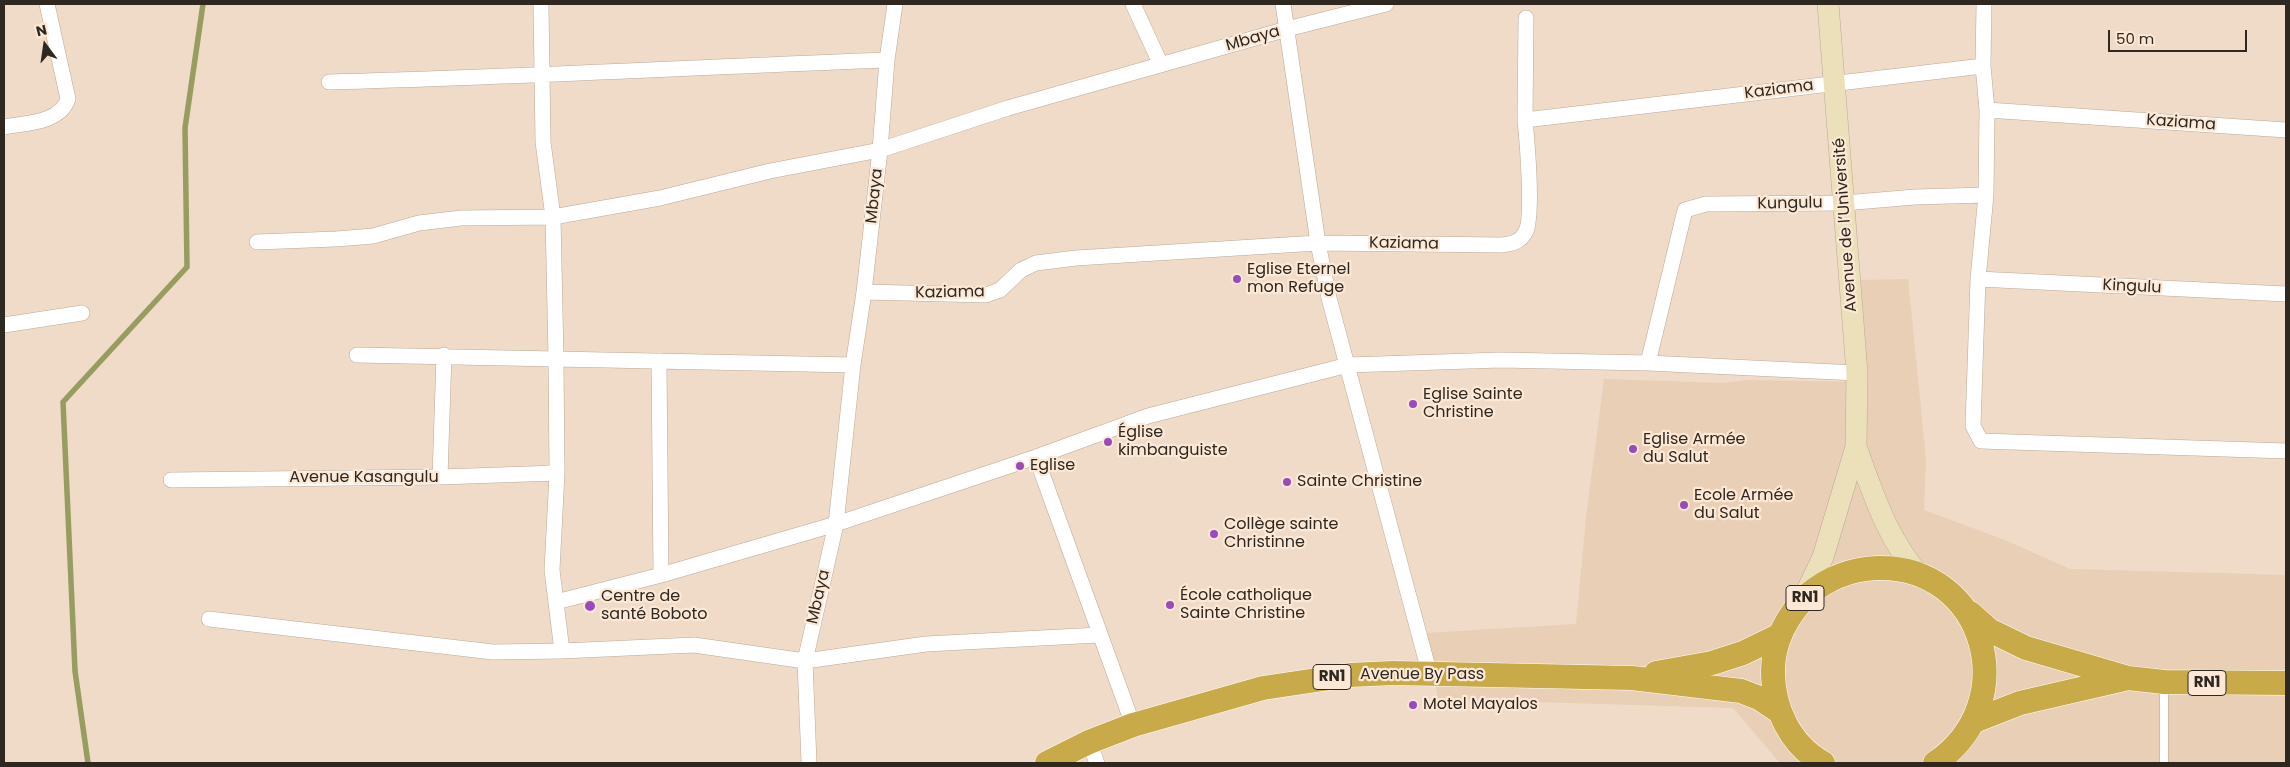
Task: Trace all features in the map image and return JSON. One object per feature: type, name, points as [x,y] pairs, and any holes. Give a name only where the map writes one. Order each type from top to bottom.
[{"type":"highway","name":"RN1","points":[[1823,763],[1802,748],[1789,731],[1780,712],[1773,687],[1773,660],[1786,622],[1802,601],[1815,589],[1831,579],[1848,572],[1866,568],[1903,570],[1920,576],[1935,583],[1989,630],[2026,648],[2128,678],[2164,682],[2286,684]]},
{"type":"highway","name":"RN1","points":[[1941,759],[1962,740],[1974,721],[1983,694],[1985,666],[1982,648],[1976,630],[1960,604]]},
{"type":"highway","name":"RN1","points":[[1632,678],[1712,663],[1744,653],[1780,635]]},
{"type":"highway","name":"Avenue By Pass","points":[[1047,763],[1093,753],[1133,725],[1262,688],[1350,675],[1430,674],[1632,678]]},
{"type":"highway","name":"RN1","points":[[1632,678],[1741,691],[1759,698],[1780,712]]},
{"type":"highway","name":"RN1","points":[[1974,721],[2020,702],[2128,678]]},
{"type":"main road","name":"Avenue de l’Université","points":[[1828,4],[1857,373],[1856,447]]},
{"type":"main road","points":[[1856,447],[1888,530],[1905,559],[1920,576]]},
{"type":"main road","points":[[1802,601],[1823,557],[1856,447]]},
{"type":"street","points":[[4,127],[49,118],[59,114],[65,107],[68,99],[47,4]]},
{"type":"street","points":[[541,4],[543,142],[553,217],[556,359],[557,473],[552,548],[562,651]]},
{"type":"street","points":[[257,242],[373,236],[419,223],[461,218],[553,217],[660,198],[770,171],[880,150],[887,60],[895,4]]},
{"type":"street","points":[[1133,4],[1161,65]]},
{"type":"street","points":[[1282,4],[1318,243],[1329,298],[1430,674]]},
{"type":"street","name":"Mbaya","points":[[809,763],[805,662],[836,524],[853,365],[864,292],[880,150],[1008,108],[1287,29],[1386,4]]},
{"type":"street","points":[[1984,4],[1983,66],[1987,110],[1986,195],[1978,279],[1973,426],[1981,441],[2286,451]]},
{"type":"street","points":[[1525,120],[1526,18]]},
{"type":"street","points":[[329,82],[475,78],[887,60]]},
{"type":"street","name":"Kaziama","points":[[864,292],[986,295],[1000,290],[1021,270],[1036,263],[1076,258],[1318,243],[1502,245],[1517,243],[1527,232],[1529,206],[1530,188],[1525,120],[1983,66]]},
{"type":"street","name":"Kaziama","points":[[1987,110],[2286,130]]},
{"type":"street","name":"Kungulu","points":[[1648,363],[1681,220],[1685,210],[1706,204],[1844,203],[1915,197],[1986,195]]},
{"type":"street","name":"Kingulu","points":[[1978,279],[2286,294]]},
{"type":"street","points":[[4,325],[82,313]]},
{"type":"street","points":[[357,355],[444,355],[853,365]]},
{"type":"street","points":[[440,477],[444,355]]},
{"type":"street","points":[[556,602],[662,575],[836,524],[1036,457],[1148,416],[1348,365],[1500,360],[1648,363],[1857,373]]},
{"type":"street","points":[[659,361],[662,575]]},
{"type":"street","points":[[1036,457],[1133,725]]},
{"type":"street","name":"Avenue Kasangulu","points":[[171,480],[440,477],[557,473]]},
{"type":"street","points":[[209,619],[493,652],[562,651],[694,644],[805,662],[926,644],[1099,635]]},
{"type":"lane","points":[[2164,682],[2164,763]]},
{"type":"shaded area","points":[[1908,279],[1926,459],[1924,510],[2005,540],[2070,569],[2286,575],[2286,763],[1780,763],[1733,708],[1438,699],[1426,633],[1576,624],[1586,518],[1604,379],[1723,383],[1747,380],[1862,382],[1857,280]]},
{"type":"waterway","points":[[88,763],[75,671],[63,402],[187,267],[185,128],[203,4]]},
{"type":"place","name":"Eglise Eternel mon Refuge","points":[[1237,279]]},
{"type":"place","name":"Eglise Sainte Christine","points":[[1413,404]]},
{"type":"place","name":"Église kimbanguiste","points":[[1108,442]]},
{"type":"place","name":"Eglise Armée du Salut","points":[[1633,449]]},
{"type":"place","name":"Eglise","points":[[1020,466]]},
{"type":"place","name":"Sainte Christine","points":[[1287,482]]},
{"type":"place","name":"Ecole Armée du Salut","points":[[1684,505]]},
{"type":"place","name":"Collège sainte Christinne","points":[[1214,534]]},
{"type":"place","name":"École catholique Sainte Christine","points":[[1170,605]]},
{"type":"place","name":"Centre de santé Boboto","points":[[590,606]]},
{"type":"place","name":"Motel Mayalos","points":[[1413,705]]}]
